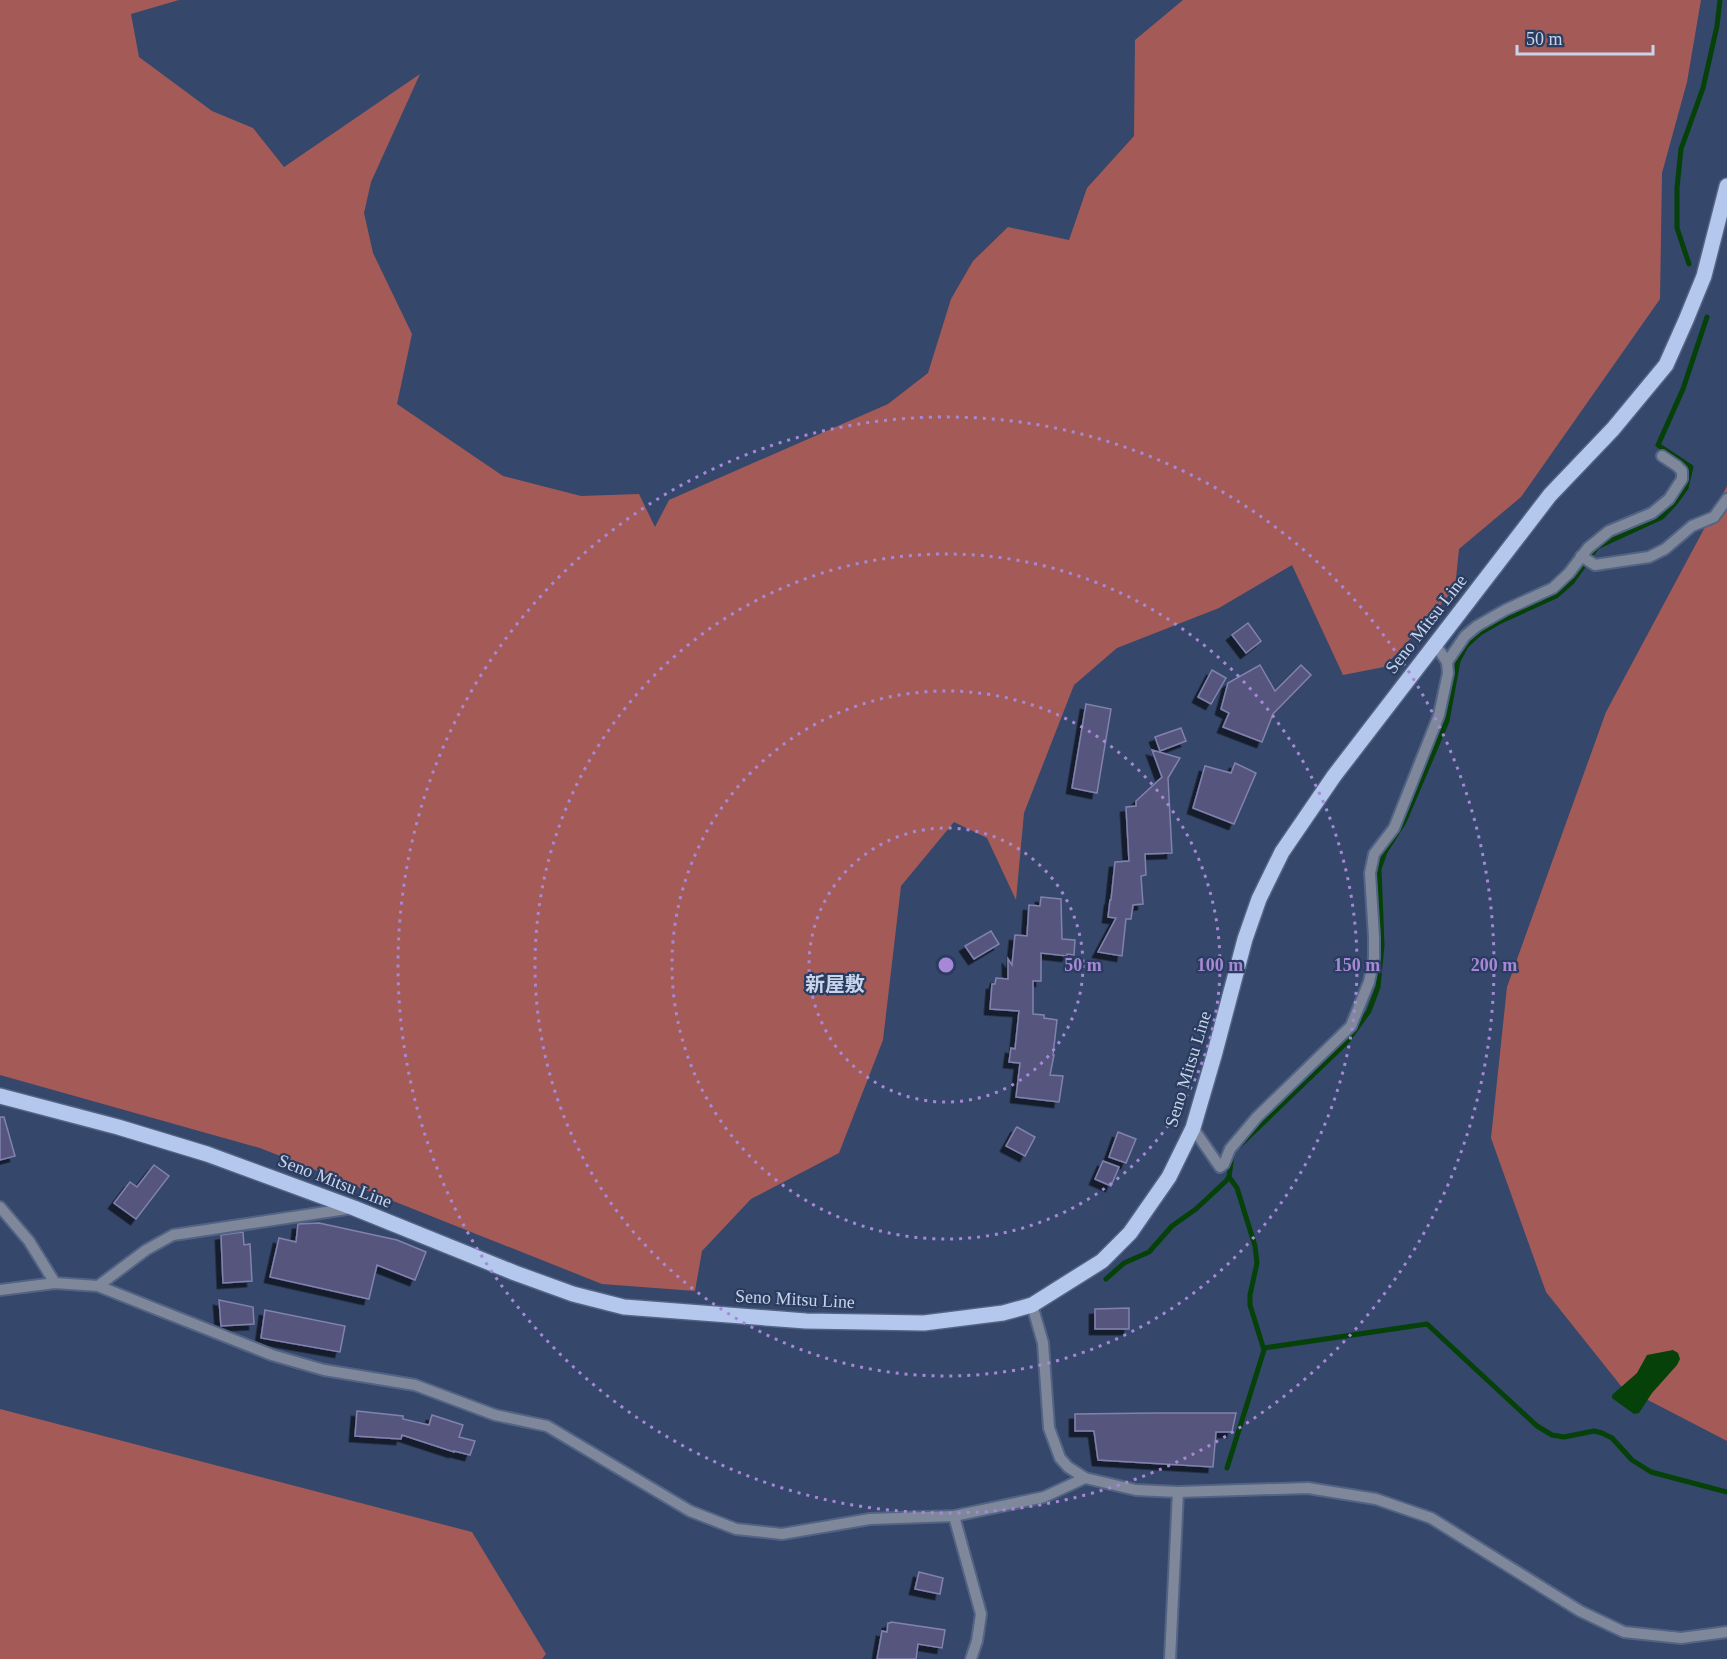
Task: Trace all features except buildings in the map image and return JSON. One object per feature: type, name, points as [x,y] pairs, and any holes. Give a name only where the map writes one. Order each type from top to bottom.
[{"type":"main road","name":"Seno Mitsu Line","points":[[0,1096],[118,1127],[207,1154],[354,1208],[515,1273],[573,1294],[624,1307],[806,1322],[924,1323],[1003,1313],[1032,1305],[1102,1261],[1130,1233],[1169,1177],[1193,1128],[1245,939],[1259,899],[1282,852],[1334,776],[1550,495],[1612,429],[1666,365],[1704,276],[1727,186]]},
{"type":"street","points":[[1447,662],[1465,636],[1477,626],[1553,588],[1569,573],[1588,548],[1609,531],[1652,513],[1669,499],[1682,478],[1682,471],[1662,456]]},
{"type":"street","points":[[1581,556],[1595,565],[1649,558],[1665,549],[1692,526],[1714,517],[1727,499]]},
{"type":"street","points":[[1193,1128],[1220,1167],[1224,1164],[1230,1149],[1257,1117],[1351,1026],[1369,982],[1374,958],[1370,873],[1374,854],[1394,828],[1439,715],[1449,673],[1447,662],[1435,644]]},
{"type":"street","points":[[0,1207],[29,1241],[56,1283]]},
{"type":"street","points":[[98,1286],[146,1250],[173,1235],[354,1208]]},
{"type":"street","points":[[0,1290],[56,1283],[98,1286],[272,1355],[324,1370],[415,1385],[495,1415],[547,1426],[690,1511],[736,1529],[782,1534],[870,1519],[954,1516],[1044,1497],[1085,1478]]},
{"type":"street","points":[[1032,1305],[1043,1343],[1049,1428],[1060,1458],[1068,1467],[1085,1478],[1136,1490],[1178,1492],[1308,1488],[1376,1499],[1431,1518],[1580,1611],[1624,1632],[1681,1638],[1727,1632]]},
{"type":"street","points":[[1170,1659],[1178,1492]]},
{"type":"street","points":[[954,1516],[981,1614],[977,1641],[971,1659]]},
{"type":"shaded area","points":[[0,0],[179,0],[131,14],[139,57],[212,111],[253,128],[284,167],[420,74],[371,182],[364,213],[373,253],[412,334],[397,404],[503,476],[581,496],[639,494],[655,527],[669,500],[888,404],[928,373],[951,299],[973,261],[1008,227],[1069,240],[1087,188],[1134,136],[1135,40],[1183,0],[1701,0],[1687,82],[1662,173],[1660,299],[1521,497],[1459,549],[1455,588],[1384,667],[1343,675],[1292,565],[1219,608],[1117,648],[1074,685],[1024,813],[1016,900],[987,838],[954,822],[901,886],[883,1040],[839,1153],[751,1199],[702,1251],[695,1291],[602,1284],[260,1148],[0,1075]]},
{"type":"shaded area","points":[[1727,486],[1727,1441],[1621,1386],[1546,1292],[1491,1138],[1507,987],[1606,712]]},
{"type":"shaded area","points":[[1673,1350],[1678,1353],[1680,1359],[1677,1365],[1652,1393],[1639,1413],[1634,1414],[1612,1398],[1612,1395],[1637,1373],[1647,1355]]},
{"type":"shaded area","points":[[0,1409],[472,1532],[546,1654],[542,1659],[0,1659]]},
{"type":"waterway","points":[[1689,264],[1677,228],[1677,188],[1681,149],[1703,88],[1717,26],[1720,0]]},
{"type":"waterway","points":[[1240,1145],[1346,1043],[1369,1011],[1378,987],[1382,945],[1379,869],[1385,852],[1404,822],[1447,721],[1458,661],[1466,646],[1480,633],[1499,622],[1556,596],[1572,582],[1597,547],[1662,517],[1686,488],[1691,467],[1658,445],[1683,389],[1707,317]]},
{"type":"waterway","points":[[1106,1279],[1124,1263],[1149,1252],[1172,1226],[1196,1209],[1226,1181],[1229,1177],[1232,1155]]},
{"type":"waterway","points":[[1227,1468],[1264,1350],[1250,1305],[1257,1263],[1255,1246],[1237,1188],[1229,1177]]},
{"type":"waterway","points":[[1264,1348],[1427,1324],[1537,1426],[1552,1435],[1564,1437],[1594,1431],[1602,1433],[1612,1438],[1632,1460],[1651,1472],[1727,1492]]},
{"type":"district","name":"新屋敷","points":[[835,984]]}]
